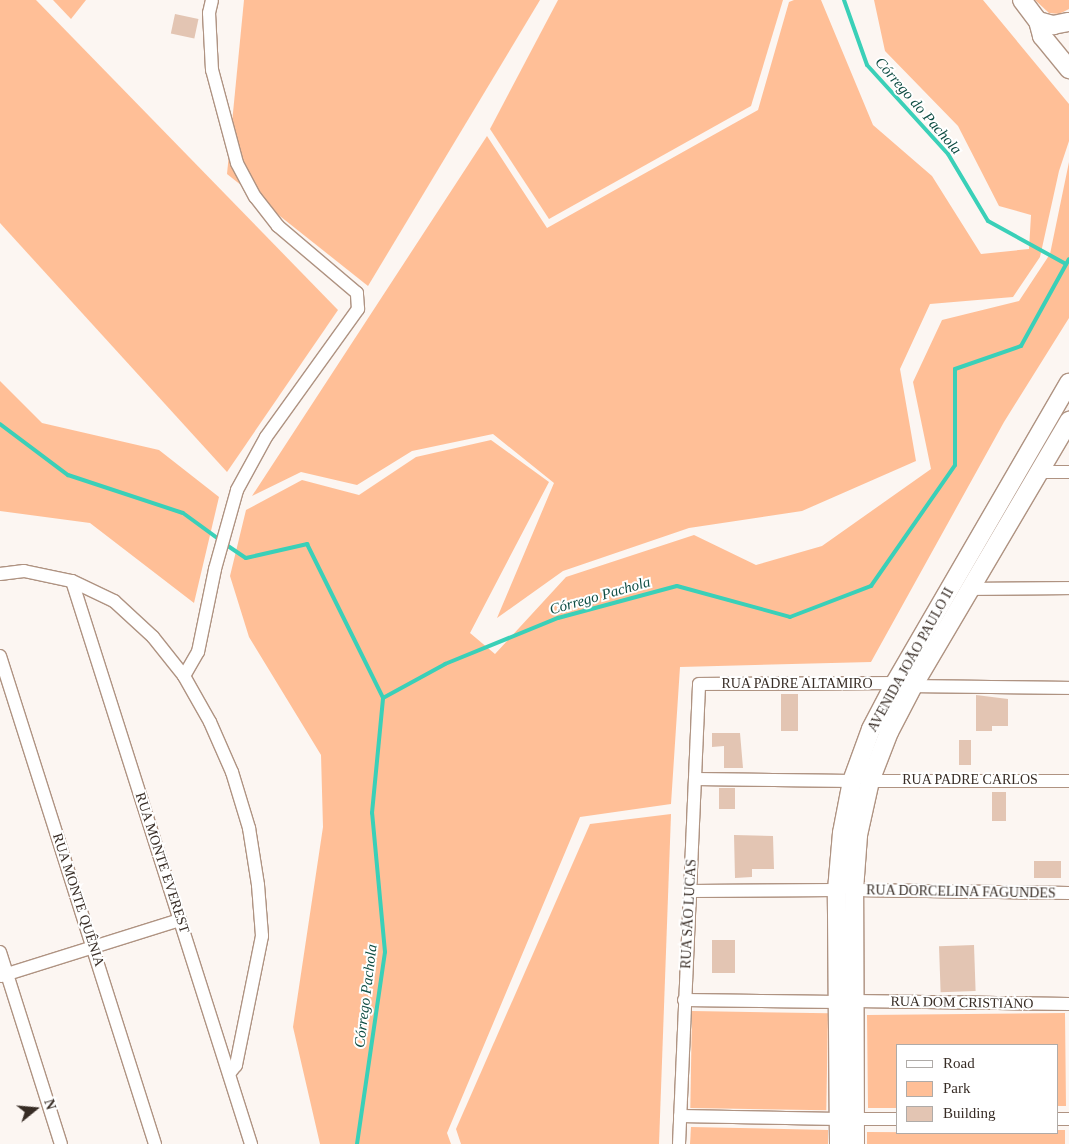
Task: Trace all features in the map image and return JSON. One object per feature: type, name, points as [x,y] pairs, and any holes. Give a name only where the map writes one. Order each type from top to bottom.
[{"type":"street","points":[[184,676],[198,652],[215,569],[237,490],[266,437],[358,309],[356,293],[278,226],[255,197],[237,163],[212,70],[209,13],[212,0]]},
{"type":"street","points":[[1021,1],[1038,21],[1042,36],[1069,69]]},
{"type":"street","points":[[1038,21],[1053,26],[1069,22]]},
{"type":"street","name":"AVENIDA JOÃO PAULO II","points":[[839,1144],[847,1119],[845,890],[842,833],[852,781],[871,729],[895,683],[1069,383]]},
{"type":"street","points":[[1051,414],[1068,424]]},
{"type":"street","name":"AVENIDA JOÃO PAULO II","points":[[845,890],[870,781],[889,732],[913,686],[969,589],[1068,424]]},
{"type":"street","points":[[1039,472],[1069,472]]},
{"type":"street","points":[[0,574],[24,571],[72,581],[114,601],[153,637],[184,676],[210,722],[232,772],[249,828],[258,884],[262,936],[236,1065],[229,1074]]},
{"type":"street","name":"RUA MONTE EVEREST","points":[[72,581],[252,1144]]},
{"type":"street","points":[[969,589],[1069,588]]},
{"type":"street","name":"RUA MONTE QUÊNIA","points":[[0,656],[155,1144]]},
{"type":"street","points":[[895,683],[913,686],[1069,688]]},
{"type":"street","name":"RUA PADRE ALTAMIRO","points":[[699,684],[895,683]]},
{"type":"street","name":"RUA SÃO LUCAS","points":[[679,1144],[699,684]]},
{"type":"street","points":[[695,779],[852,781]]},
{"type":"street","name":"RUA PADRE CARLOS","points":[[870,781],[1069,780]]},
{"type":"street","name":"RUA DORCELINA FAGUNDES","points":[[691,891],[845,890],[1069,893]]},
{"type":"street","points":[[4,975],[180,920]]},
{"type":"street","points":[[0,952],[4,975],[62,1144]]},
{"type":"street","name":"RUA DOM CRISTIANO","points":[[684,1000],[1069,1004]]},
{"type":"street","points":[[680,1116],[896,1119]]},
{"type":"street","name":"AVENIDA JOÃO PAULO II","points":[[847,1119],[856,1144]]},
{"type":"green space","points":[[0,0],[36,0],[338,310],[227,472],[0,223]]},
{"type":"green space","points":[[53,0],[86,0],[71,19]]},
{"type":"green space","points":[[244,0],[540,0],[368,286],[227,174]]},
{"type":"green space","points":[[558,0],[783,0],[751,106],[549,219],[490,129]]},
{"type":"green space","points":[[794,0],[821,0],[873,125],[932,176],[981,254],[1029,249],[1031,215],[999,206],[958,126],[885,51],[874,0],[983,0],[1069,104],[1069,141],[1059,171],[1040,257],[1013,297],[930,304],[900,369],[916,461],[802,511],[689,528],[563,571],[497,618],[554,483],[493,434],[412,451],[357,485],[301,472],[252,496],[487,136],[547,228],[758,110],[789,2]]},
{"type":"green space","points":[[1035,0],[1069,0],[1069,9],[1059,14],[1049,13]]},
{"type":"green space","points":[[1069,162],[1069,318],[1004,422],[871,662],[680,667],[671,804],[580,817],[447,1133],[451,1144],[320,1144],[293,1027],[323,827],[321,755],[249,637],[230,576],[246,510],[302,480],[359,495],[416,457],[491,440],[549,482],[470,633],[495,654],[566,577],[694,535],[756,565],[822,546],[931,469],[913,382],[942,320],[1019,301],[1050,254]]},
{"type":"green space","points":[[0,381],[42,423],[159,450],[219,497],[194,603],[90,523],[0,511]]},
{"type":"green space","points":[[671,814],[659,1144],[461,1144],[456,1129],[590,824]]},
{"type":"green space","points":[[692,1011],[828,1013],[826,1110],[690,1108]]},
{"type":"green space","points":[[1065,1013],[1066,1106],[1059,1106],[1059,1044],[896,1044],[896,1108],[868,1108],[867,1015]]},
{"type":"green space","points":[[691,1127],[828,1130],[828,1144],[690,1144]]},
{"type":"green space","points":[[1059,1130],[1065,1130],[1065,1144],[867,1144],[867,1132],[896,1132],[896,1134],[1059,1134]]},
{"type":"building","points":[[175,14],[198,19],[194,39],[171,34]]},
{"type":"building","points":[[781,694],[798,694],[798,731],[781,731]]},
{"type":"building","points":[[976,695],[1008,699],[1008,726],[992,726],[992,731],[976,731]]},
{"type":"building","points":[[712,733],[740,733],[743,768],[724,768],[724,746],[712,747]]},
{"type":"building","points":[[959,740],[971,740],[971,765],[959,765]]},
{"type":"building","points":[[719,788],[735,788],[735,809],[719,809]]},
{"type":"building","points":[[992,792],[1006,792],[1006,821],[992,821]]},
{"type":"building","points":[[734,835],[773,836],[774,869],[752,869],[752,877],[735,878]]},
{"type":"building","points":[[1034,861],[1061,861],[1061,878],[1034,878]]},
{"type":"building","points":[[712,940],[735,940],[735,973],[712,973]]},
{"type":"building","points":[[974,945],[976,991],[941,992],[939,946]]},
{"type":"waterway","name":"Córrego do Pachola","points":[[844,0],[867,65],[948,154],[988,221],[1066,264]]},
{"type":"waterway","name":"Córrego Pachola","points":[[383,698],[445,664],[558,618],[677,586],[790,617],[871,586],[955,465],[955,369],[1021,346],[1069,259]]},
{"type":"waterway","points":[[0,424],[68,475],[183,513],[220,540]]},
{"type":"waterway","points":[[225,544],[246,558],[307,544],[383,698]]},
{"type":"waterway","name":"Córrego Pachola","points":[[357,1144],[385,952],[372,813],[383,698]]}]
